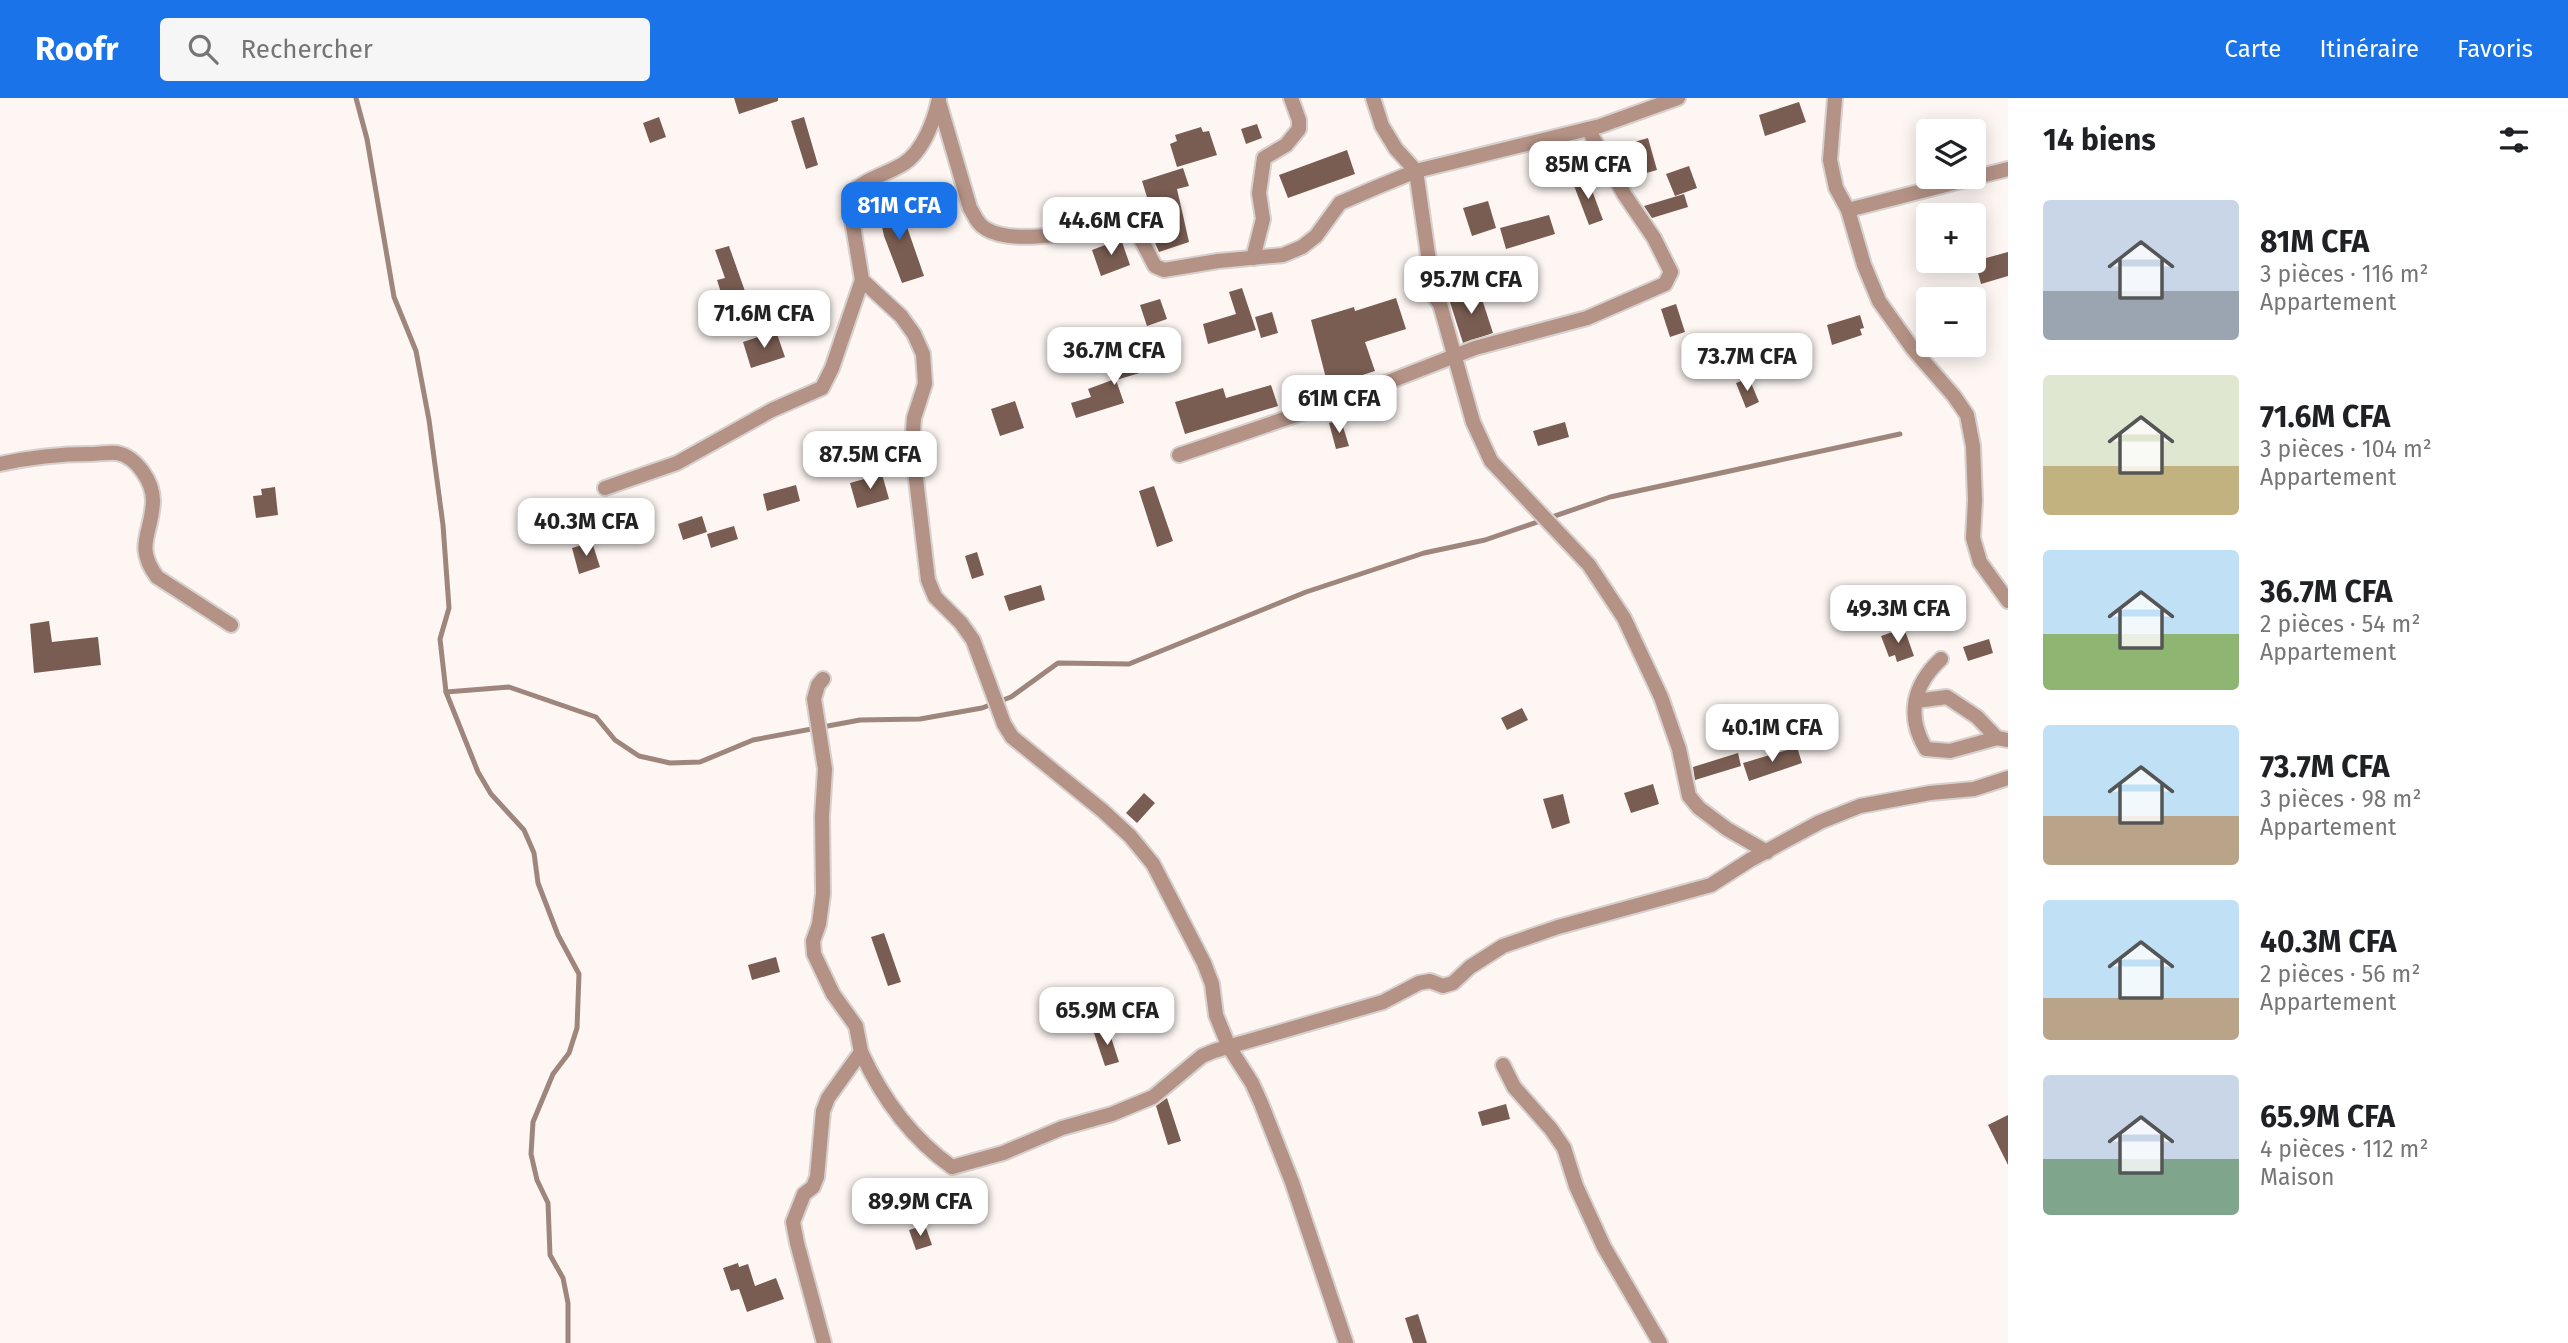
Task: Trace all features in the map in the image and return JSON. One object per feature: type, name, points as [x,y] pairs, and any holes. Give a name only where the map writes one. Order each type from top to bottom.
[{"type":"street","points":[[1253,258],[1263,219],[1259,193],[1264,159],[1286,145],[1299,129],[1299,120],[1291,98]]},
{"type":"street","points":[[1373,98],[1382,126],[1396,149],[1416,171],[1434,296],[1440,304],[1473,422],[1491,461],[1589,565],[1624,618],[1661,697],[1679,749],[1689,796],[1699,808],[1727,829],[1767,852]]},
{"type":"street","points":[[939,99],[978,224],[988,231],[1030,237],[1130,223],[1154,266],[1164,270],[1283,256],[1316,236],[1340,203],[1416,171],[1588,129],[1678,98]]},
{"type":"street","points":[[1835,98],[1830,160],[1836,188],[1848,210],[1864,265],[1879,301],[1966,415],[1973,446],[1973,538],[1980,562],[2008,601]]},
{"type":"street","points":[[605,488],[677,463],[772,410],[822,388],[832,368],[862,279],[852,220],[851,193],[863,182],[905,163],[928,132],[939,99]]},
{"type":"street","points":[[1179,455],[1354,395],[1475,348],[1587,318],[1665,284],[1670,279],[1671,272],[1664,255],[1624,194],[1588,129]]},
{"type":"street","points":[[1848,210],[2008,169]]},
{"type":"street","points":[[862,279],[901,316],[914,334],[923,354],[925,384],[914,418],[912,445],[921,510],[923,551],[931,589],[973,640],[1004,724],[1012,737],[1103,811],[1130,836],[1153,864],[1204,963],[1212,984],[1216,1015],[1228,1047],[1252,1083],[1261,1103],[1286,1166],[1346,1343]]},
{"type":"street","points":[[0,464],[41,455],[118,453],[137,464],[150,484],[153,500],[144,555],[149,566],[157,577],[232,625]]},
{"type":"street","points":[[1941,659],[1923,679],[1916,701],[1914,719],[1917,734],[1926,749],[1950,751],[2003,739]]},
{"type":"street","points":[[823,679],[814,699],[825,769],[822,816],[823,894],[819,924],[813,942],[814,954],[833,994],[856,1027],[861,1052],[902,1122],[932,1153],[952,1167],[1003,1153],[1062,1128],[1112,1114],[1153,1097],[1202,1056],[1383,1002],[1419,983],[1430,981],[1443,986],[1453,983],[1470,967],[1503,946],[1558,926],[1711,885],[1820,822],[1860,806],[1974,789],[2008,778]]},
{"type":"street","points":[[1916,701],[1947,697],[1978,717],[2003,739]]},
{"type":"street","points":[[824,1343],[793,1222],[804,1194],[813,1186],[817,1177],[820,1125],[828,1098],[861,1052]]},
{"type":"street","points":[[1503,1065],[1514,1087],[1551,1129],[1564,1149],[1576,1185],[1604,1247],[1660,1343]]},
{"type":"building","points":[[734,98],[778,98],[778,101],[739,114]]},
{"type":"building","points":[[1799,102],[1806,122],[1765,136],[1759,115]]},
{"type":"building","points":[[659,117],[666,137],[650,143],[643,123]]},
{"type":"building","points":[[804,117],[818,165],[806,169],[791,121]]},
{"type":"building","points":[[1257,124],[1262,138],[1246,144],[1241,129]]},
{"type":"building","points":[[1201,127],[1203,132],[1209,131],[1217,155],[1177,167],[1170,144],[1177,141],[1175,135]]},
{"type":"building","points":[[1648,138],[1657,170],[1639,175],[1636,163],[1620,167],[1613,148]]},
{"type":"building","points":[[1347,150],[1355,174],[1288,198],[1279,175]]},
{"type":"building","points":[[1689,166],[1697,188],[1675,196],[1666,174]]},
{"type":"building","points":[[1183,168],[1189,186],[1177,189],[1189,242],[1159,252],[1142,213],[1151,210],[1142,181]]},
{"type":"building","points":[[1587,177],[1603,220],[1589,225],[1573,183]]},
{"type":"building","points":[[887,192],[895,224],[898,223],[900,229],[907,227],[924,276],[902,283],[884,236],[875,195]]},
{"type":"building","points":[[1684,194],[1688,207],[1652,218],[1644,206]]},
{"type":"building","points":[[1488,201],[1496,228],[1472,236],[1463,208]]},
{"type":"building","points":[[1549,215],[1555,234],[1506,249],[1500,228]]},
{"type":"building","points":[[1121,239],[1130,265],[1101,276],[1092,250]]},
{"type":"building","points":[[729,246],[746,294],[724,302],[717,280],[725,278],[715,250]]},
{"type":"building","points":[[2008,252],[2008,276],[1981,284],[1978,273],[1986,273],[1986,258]]},
{"type":"building","points":[[1242,288],[1256,330],[1208,344],[1203,324],[1236,314],[1229,292]]},
{"type":"building","points":[[1479,290],[1493,333],[1463,343],[1449,299]]},
{"type":"building","points":[[798,295],[803,309],[772,321],[766,307]]},
{"type":"building","points":[[1396,298],[1406,329],[1365,342],[1375,371],[1328,386],[1311,320],[1354,307],[1355,311]]},
{"type":"building","points":[[1160,299],[1167,319],[1147,326],[1140,305]]},
{"type":"building","points":[[1676,304],[1685,332],[1670,337],[1661,309]]},
{"type":"building","points":[[1272,312],[1278,333],[1261,338],[1255,317]]},
{"type":"building","points":[[1860,315],[1864,328],[1860,329],[1862,335],[1832,345],[1827,325]]},
{"type":"building","points":[[776,331],[785,357],[751,368],[743,342]]},
{"type":"building","points":[[1159,353],[1163,366],[1116,380],[1124,403],[1076,418],[1071,403],[1091,397],[1088,389],[1115,379],[1112,368]]},
{"type":"building","points":[[1749,378],[1759,402],[1746,408],[1736,383]]},
{"type":"building","points":[[1271,385],[1278,406],[1185,434],[1175,402],[1223,388],[1226,398]]},
{"type":"building","points":[[1015,401],[1024,428],[1000,436],[991,409]]},
{"type":"building","points":[[1341,420],[1349,446],[1336,449],[1329,423]]},
{"type":"building","points":[[1565,422],[1569,437],[1538,446],[1533,431]]},
{"type":"building","points":[[882,474],[889,499],[857,508],[850,483]]},
{"type":"building","points":[[796,485],[800,501],[767,511],[763,494]]},
{"type":"building","points":[[1154,486],[1173,541],[1157,547],[1139,491]]},
{"type":"building","points":[[275,487],[278,515],[256,518],[253,496],[262,495],[261,489]]},
{"type":"building","points":[[702,516],[707,532],[683,540],[678,524]]},
{"type":"building","points":[[734,526],[738,539],[711,548],[707,534]]},
{"type":"building","points":[[592,542],[600,567],[579,574],[572,548]]},
{"type":"building","points":[[977,552],[984,575],[972,579],[965,556]]},
{"type":"building","points":[[1041,585],[1045,600],[1009,611],[1004,596]]},
{"type":"building","points":[[49,621],[52,642],[98,637],[101,665],[34,673],[30,624]]},
{"type":"building","points":[[1904,628],[1914,656],[1897,662],[1895,655],[1889,657],[1881,636]]},
{"type":"building","points":[[1989,639],[1993,653],[1968,661],[1963,647]]},
{"type":"building","points":[[1522,708],[1528,720],[1507,730],[1501,718]]},
{"type":"building","points":[[1797,747],[1802,763],[1749,781],[1743,763]]},
{"type":"building","points":[[1738,753],[1741,766],[1695,780],[1693,767]]},
{"type":"building","points":[[1653,784],[1659,804],[1631,813],[1624,793]]},
{"type":"building","points":[[1144,793],[1155,803],[1137,823],[1126,813]]},
{"type":"building","points":[[1563,794],[1570,823],[1552,829],[1543,799]]},
{"type":"building","points":[[884,933],[901,982],[888,986],[871,937]]},
{"type":"building","points":[[776,957],[780,972],[752,980],[748,965]]},
{"type":"building","points":[[1108,1028],[1119,1062],[1105,1066],[1094,1033]]},
{"type":"building","points":[[1167,1098],[1181,1141],[1168,1145],[1156,1106]]},
{"type":"building","points":[[1506,1104],[1510,1119],[1482,1126],[1478,1112]]},
{"type":"building","points":[[2008,1115],[2008,1165],[1988,1125]]},
{"type":"building","points":[[925,1225],[932,1245],[916,1250],[909,1230]]},
{"type":"building","points":[[738,1263],[739,1267],[748,1264],[755,1286],[776,1278],[784,1299],[747,1312],[739,1289],[731,1291],[723,1268]]},
{"type":"building","points":[[1418,1314],[1427,1343],[1413,1343],[1405,1318]]},
{"type":"waterway","points":[[356,98],[367,139],[394,297],[416,351],[429,420],[443,525],[449,608],[440,639],[446,692],[478,772],[491,794],[524,830],[534,853],[538,883],[558,935],[579,974],[577,1028],[569,1053],[553,1074],[533,1122],[531,1154],[537,1180],[548,1203],[550,1255],[563,1278],[568,1303],[568,1343]]},
{"type":"waterway","points":[[446,692],[509,687],[596,717],[615,740],[639,756],[670,763],[700,762],[753,740],[860,720],[920,719],[982,708],[1011,697],[1058,663],[1129,664],[1306,592],[1424,553],[1485,540],[1610,497],[1900,434]]}]
